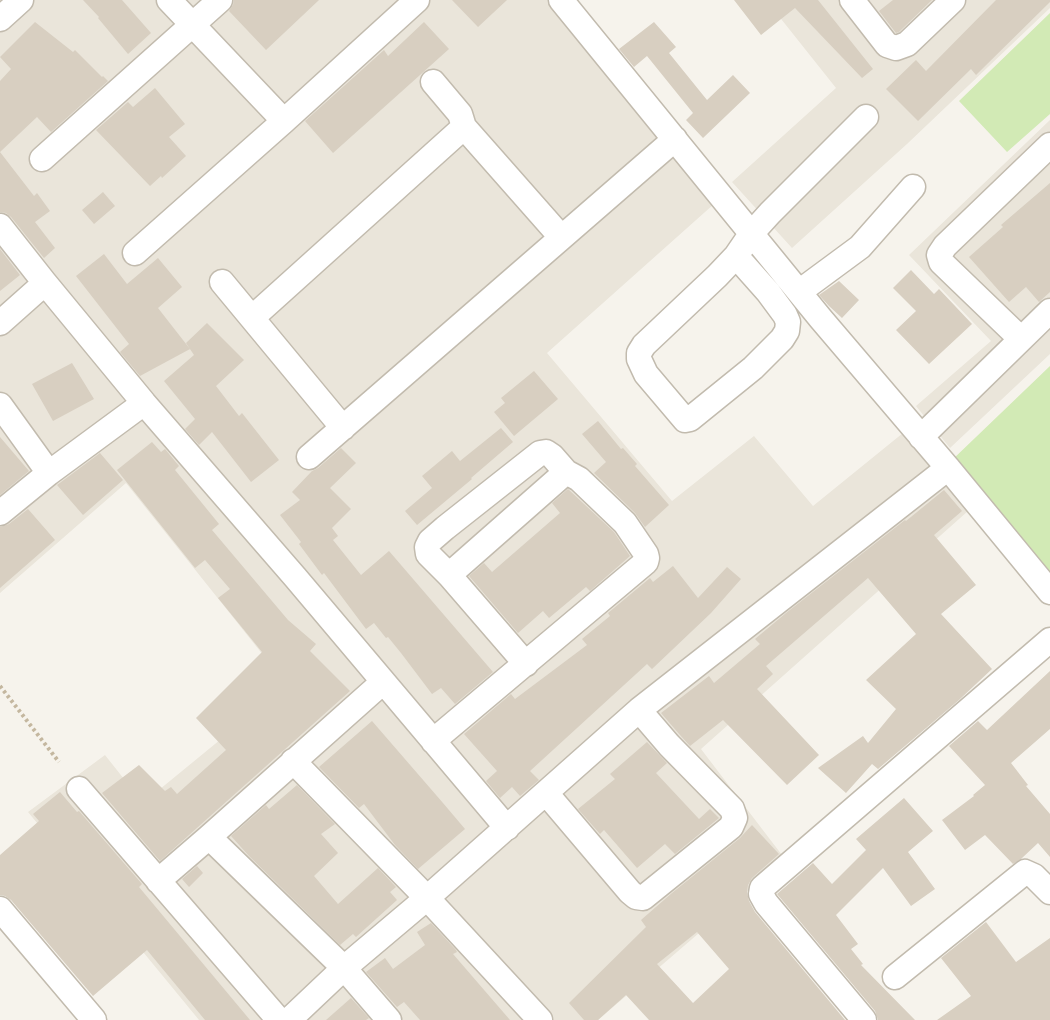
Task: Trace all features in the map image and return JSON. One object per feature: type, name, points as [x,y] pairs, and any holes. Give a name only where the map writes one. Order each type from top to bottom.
[{"type":"street","points":[[0,19],[21,0]]},
{"type":"street","points":[[169,0],[284,121]]},
{"type":"street","points":[[42,159],[220,0]]},
{"type":"street","points":[[135,253],[417,0]]},
{"type":"street","points":[[561,0],[751,234],[1050,592]]},
{"type":"street","points":[[852,0],[887,45],[896,48],[907,44],[953,0]]},
{"type":"street","points":[[433,82],[460,114],[464,127],[561,237]]},
{"type":"street","points":[[736,256],[785,315],[788,322],[787,331],[753,368],[686,420],[646,374],[639,359],[639,352],[717,276],[770,213],[866,117]]},
{"type":"street","points":[[253,317],[464,127]]},
{"type":"street","points":[[309,457],[675,139]]},
{"type":"street","points":[[1021,339],[941,262],[939,255],[945,246],[1050,145]]},
{"type":"street","points":[[799,292],[860,246],[913,187]]},
{"type":"street","points":[[0,226],[144,403],[507,828]]},
{"type":"street","points":[[222,282],[344,428]]},
{"type":"street","points":[[0,323],[45,283]]},
{"type":"street","points":[[921,437],[1050,310]]},
{"type":"street","points":[[0,513],[49,473],[144,403]]},
{"type":"street","points":[[0,405],[49,473]]},
{"type":"street","points":[[433,741],[526,664],[646,562],[646,554],[625,523],[579,479],[566,472],[546,452],[540,453],[438,534],[427,547],[428,554],[526,664]]},
{"type":"street","points":[[289,1020],[344,968],[427,898],[639,710],[948,468]]},
{"type":"street","points":[[449,576],[566,472]]},
{"type":"street","points":[[864,1020],[766,903],[761,894],[762,888],[1050,640]]},
{"type":"street","points":[[158,880],[383,681]]},
{"type":"street","points":[[546,793],[636,897],[643,898],[731,827],[735,818],[732,809],[669,745],[639,710]]},
{"type":"street","points":[[293,761],[427,898],[540,1020]]},
{"type":"street","points":[[79,789],[279,1020]]},
{"type":"street","points":[[209,837],[344,968],[389,1020]]},
{"type":"street","points":[[895,977],[1025,872],[1034,876],[1050,892]]},
{"type":"street","points":[[0,909],[94,1020]]},
{"type":"path","points":[[0,686],[59,762]]},
{"type":"shaded area","points":[[0,0],[548,0],[714,204],[547,353],[672,501],[754,436],[813,506],[903,433],[968,511],[701,749],[785,859],[598,1020],[199,1020],[28,812],[105,755],[143,803],[287,685],[126,483],[0,593]]},
{"type":"shaded area","points":[[766,0],[1050,0],[1050,8],[907,144],[792,248],[732,182],[836,88]]},
{"type":"shaded area","points":[[1050,120],[1050,354],[950,448],[916,406],[991,341],[909,255]]},
{"type":"green space","points":[[1050,13],[1050,114],[1007,152],[959,101]]},
{"type":"green space","points":[[1050,366],[1050,576],[951,461]]},
{"type":"building","points":[[83,0],[122,0],[151,33],[128,54]]},
{"type":"building","points":[[234,0],[319,0],[266,50],[229,11]]},
{"type":"building","points":[[452,0],[507,0],[478,27]]},
{"type":"building","points":[[734,0],[818,0],[873,69],[862,78],[795,8],[761,35]]},
{"type":"building","points":[[893,0],[932,0],[896,33],[879,11]]},
{"type":"building","points":[[996,0],[1050,0],[1050,2],[976,75],[971,69],[918,121],[886,89],[916,60],[926,71]]},
{"type":"building","points":[[35,22],[73,52],[75,50],[108,81],[51,132],[37,117],[0,152],[0,81],[11,69],[0,57]]},
{"type":"building","points":[[424,22],[449,49],[333,153],[305,121],[384,50],[388,56]]},
{"type":"building","points":[[654,22],[676,47],[669,53],[707,100],[733,75],[750,93],[703,138],[686,120],[693,113],[647,56],[634,67],[619,49]]},
{"type":"building","points":[[155,88],[185,124],[169,137],[186,156],[150,186],[96,130],[128,102],[133,107]]},
{"type":"building","points":[[0,152],[34,196],[37,193],[50,211],[35,222],[55,248],[44,258],[11,217],[0,212]]},
{"type":"building","points":[[1050,183],[1050,292],[1039,302],[1026,287],[1009,302],[969,257],[1003,227],[1001,225]]},
{"type":"building","points":[[103,192],[115,206],[94,224],[82,210]]},
{"type":"building","points":[[0,249],[20,275],[0,291]]},
{"type":"building","points":[[104,254],[127,284],[158,258],[182,287],[158,308],[190,349],[140,376],[120,352],[129,344],[76,276]]},
{"type":"building","points":[[911,270],[934,294],[939,289],[972,324],[929,364],[896,330],[916,311],[893,288]]},
{"type":"building","points":[[839,281],[859,300],[842,318],[819,295]]},
{"type":"building","points":[[207,323],[244,360],[216,386],[239,416],[242,413],[279,460],[251,482],[212,432],[199,445],[185,429],[195,419],[164,381],[194,355],[186,343]]},
{"type":"building","points":[[72,363],[94,399],[53,421],[32,384]]},
{"type":"building","points":[[534,371],[558,399],[514,436],[494,412],[505,403],[501,398]]},
{"type":"building","points":[[598,421],[637,464],[635,466],[669,505],[645,527],[635,513],[594,473],[606,462],[582,434]]},
{"type":"building","points":[[501,428],[513,442],[417,525],[405,511],[432,488],[422,476],[452,451],[460,461]]},
{"type":"building","points":[[0,437],[29,471],[0,495]]},
{"type":"building","points":[[152,442],[161,452],[165,449],[179,466],[175,470],[219,524],[212,530],[288,620],[316,644],[310,651],[350,691],[160,861],[102,793],[139,765],[165,791],[171,787],[177,794],[226,750],[196,718],[262,652],[218,598],[230,589],[205,560],[195,568],[117,470]]},
{"type":"building","points":[[341,448],[356,463],[330,488],[351,509],[332,528],[338,536],[333,540],[361,575],[389,551],[493,672],[455,704],[441,688],[432,694],[388,637],[386,638],[374,623],[366,629],[324,573],[322,575],[280,515],[300,500],[292,492],[312,471]]},
{"type":"building","points":[[100,453],[123,480],[83,515],[57,485]]},
{"type":"building","points":[[568,489],[614,532],[630,556],[590,591],[586,587],[549,618],[543,611],[518,633],[469,576],[484,563],[492,572],[560,513],[552,503]]},
{"type":"building","points":[[944,490],[962,511],[934,535],[976,585],[941,614],[992,669],[878,769],[872,764],[846,793],[818,768],[863,736],[868,743],[896,709],[866,680],[916,634],[868,578],[766,666],[773,674],[757,689],[819,755],[787,785],[723,720],[690,746],[661,713],[709,676],[714,683],[760,644],[755,639]]},
{"type":"building","points":[[28,509],[55,540],[0,588],[0,527],[9,524]]},
{"type":"building","points":[[673,566],[698,598],[727,567],[741,579],[711,613],[652,669],[647,664],[530,771],[539,780],[520,796],[512,787],[500,798],[486,781],[497,771],[464,734],[511,694],[515,699],[587,645],[582,639],[610,616],[608,613],[650,578],[653,582]]},
{"type":"building","points":[[1050,671],[1050,729],[1011,763],[1028,785],[1026,786],[1050,814],[1050,857],[1038,843],[1013,864],[985,835],[965,850],[942,820],[985,785],[949,746],[978,721],[987,730]]},
{"type":"building","points":[[372,721],[465,829],[418,869],[395,845],[364,804],[359,808],[319,767]]},
{"type":"building","points":[[647,742],[667,763],[656,773],[699,819],[710,809],[719,818],[675,854],[665,844],[637,868],[604,830],[600,834],[578,809],[615,779],[610,774]]},
{"type":"building","points":[[297,785],[335,824],[321,834],[338,853],[314,876],[338,904],[378,868],[396,887],[390,892],[397,900],[356,937],[353,934],[340,945],[231,836],[266,805],[269,809]]},
{"type":"building","points":[[60,792],[142,884],[139,887],[250,1020],[205,1020],[147,950],[93,996],[11,900],[0,895],[0,855],[39,821],[33,814]]},
{"type":"building","points":[[904,798],[933,831],[908,852],[935,889],[911,906],[883,868],[836,915],[858,944],[851,949],[863,964],[861,965],[915,1020],[878,1020],[875,1011],[777,894],[813,863],[832,884],[866,850],[856,839]]},
{"type":"building","points":[[752,825],[779,854],[752,878],[747,892],[749,901],[755,912],[845,1020],[649,1020],[626,995],[598,1020],[584,1020],[569,1003],[646,927],[641,920],[740,838]],"holes":[[[697,932],[729,969],[693,1003],[657,964]]]},
{"type":"building","points":[[197,866],[203,873],[189,887],[182,879]]},
{"type":"building","points":[[986,922],[1016,962],[1050,938],[1050,1020],[937,1020],[971,996],[941,958]]},
{"type":"building","points":[[431,923],[456,950],[457,952],[453,954],[510,1020],[420,1020],[404,1002],[397,1007],[366,972],[385,958],[393,969],[425,945],[417,932]]},
{"type":"building","points":[[351,998],[369,1018],[366,1020],[326,1020]]}]
